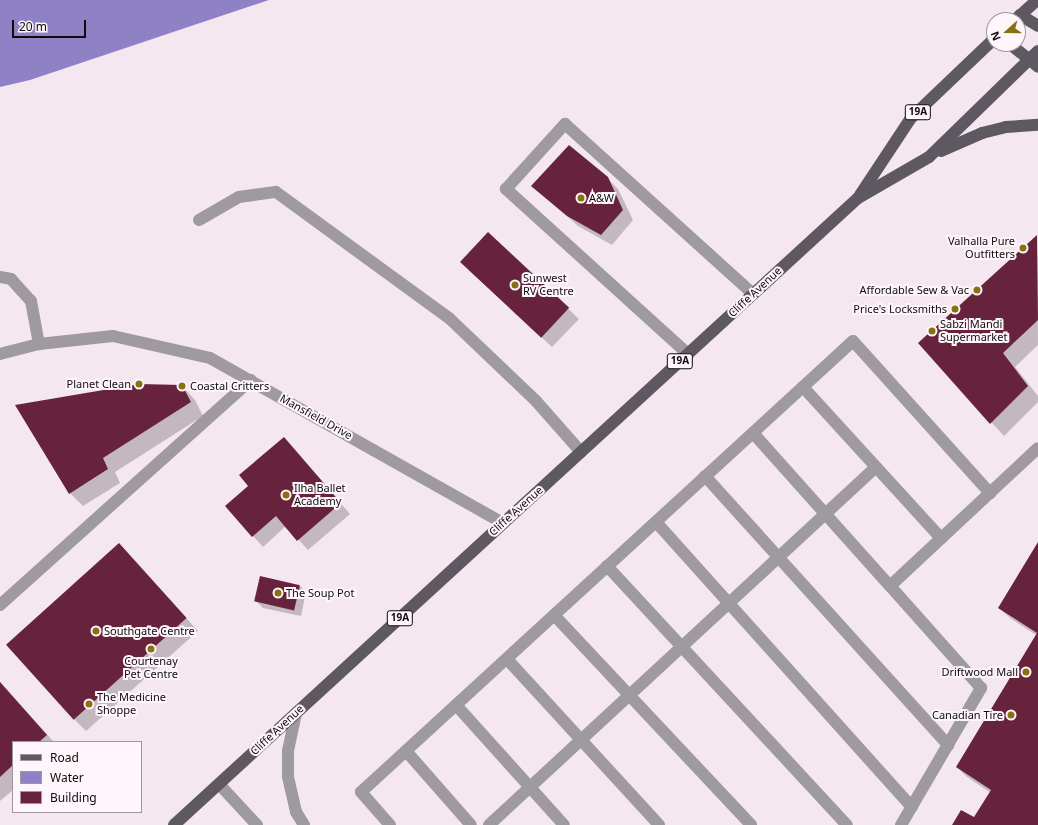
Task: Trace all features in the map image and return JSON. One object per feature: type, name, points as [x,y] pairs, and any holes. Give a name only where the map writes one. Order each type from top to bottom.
[{"type":"main road","points":[[1023,12],[1037,0]]},
{"type":"main road","points":[[1026,21],[1038,26]]},
{"type":"main road","name":"Cliffe Avenue","points":[[858,198],[912,118],[986,47]]},
{"type":"main road","points":[[1023,52],[1035,59]]},
{"type":"main road","name":"Cliffe Avenue","points":[[174,825],[858,198],[929,156],[1035,59]]},
{"type":"main road","points":[[929,156],[982,133],[1006,127],[1038,125]]},
{"type":"street","points":[[688,354],[506,189],[565,124],[752,294]]},
{"type":"street","points":[[199,220],[239,197],[276,192],[450,319],[536,402],[581,452]]},
{"type":"street","points":[[0,277],[11,279],[31,301],[39,344]]},
{"type":"street","name":"Mansfield Drive","points":[[0,354],[39,344],[114,336],[210,358],[503,523]]},
{"type":"street","points":[[390,825],[361,792],[853,342],[990,493]]},
{"type":"street","points":[[0,606],[251,380]]},
{"type":"street","points":[[803,387],[941,538]]},
{"type":"street","points":[[753,433],[981,688],[901,825]]},
{"type":"street","points":[[890,586],[1038,448]]},
{"type":"street","points":[[488,825],[876,467]]},
{"type":"street","points":[[705,476],[948,745]]},
{"type":"street","points":[[656,522],[912,807]]},
{"type":"street","points":[[607,566],[847,825]]},
{"type":"street","points":[[554,615],[750,825]]},
{"type":"street","points":[[507,659],[659,825]]},
{"type":"street","points":[[456,705],[564,825]]},
{"type":"street","points":[[296,713],[288,751],[288,777],[296,812],[304,825]]},
{"type":"street","points":[[406,751],[471,825]]},
{"type":"street","points":[[219,784],[257,825]]},
{"type":"water","points":[[0,0],[269,0],[30,80],[0,87]]},
{"type":"building","name":"A&W","points":[[569,145],[608,177],[623,210],[601,235],[567,216],[531,186]]},
{"type":"building","name":"Sunwest RV Centre","points":[[488,232],[569,308],[541,338],[460,262]]},
{"type":"building","points":[[1037,235],[1038,320],[1003,353],[1028,386],[990,424],[918,343]]},
{"type":"building","points":[[139,384],[182,385],[191,402],[103,458],[108,469],[69,494],[15,405]]},
{"type":"building","name":"Ilha Ballet Academy","points":[[284,437],[341,503],[297,541],[276,516],[252,537],[225,506],[248,486],[239,475]]},
{"type":"building","name":"Driftwood Mall","points":[[1038,542],[1038,825],[952,825],[961,810],[974,817],[991,790],[956,767],[1037,633],[998,608]]},
{"type":"building","name":"Southgate Centre","points":[[119,543],[187,618],[74,720],[6,645]]},
{"type":"building","name":"The Soup Pot","points":[[260,576],[300,585],[294,611],[254,601]]},
{"type":"building","points":[[0,682],[47,735],[40,741],[12,741],[12,766],[0,777]]},
{"type":"place","name":"A&W","points":[[581,198]]},
{"type":"place","name":"Valhalla Pure Outfitters","points":[[1023,248]]},
{"type":"place","name":"Sunwest RV Centre","points":[[515,285]]},
{"type":"place","name":"Affordable Sew & Vac","points":[[977,290]]},
{"type":"place","name":"Price's Locksmiths","points":[[955,309]]},
{"type":"place","name":"Sabzi Mandi Supermarket","points":[[932,331]]},
{"type":"place","name":"Planet Clean","points":[[139,384]]},
{"type":"place","name":"Coastal Critters","points":[[182,386]]},
{"type":"place","name":"Ilha Ballet Academy","points":[[286,495]]},
{"type":"place","name":"The Soup Pot","points":[[278,593]]},
{"type":"place","name":"Southgate Centre","points":[[96,631]]},
{"type":"place","name":"Courtenay Pet Centre","points":[[151,649]]},
{"type":"place","name":"Driftwood Mall","points":[[1026,672]]},
{"type":"place","name":"The Medicine Shoppe","points":[[89,704]]},
{"type":"place","name":"Canadian Tire","points":[[1011,715]]}]
